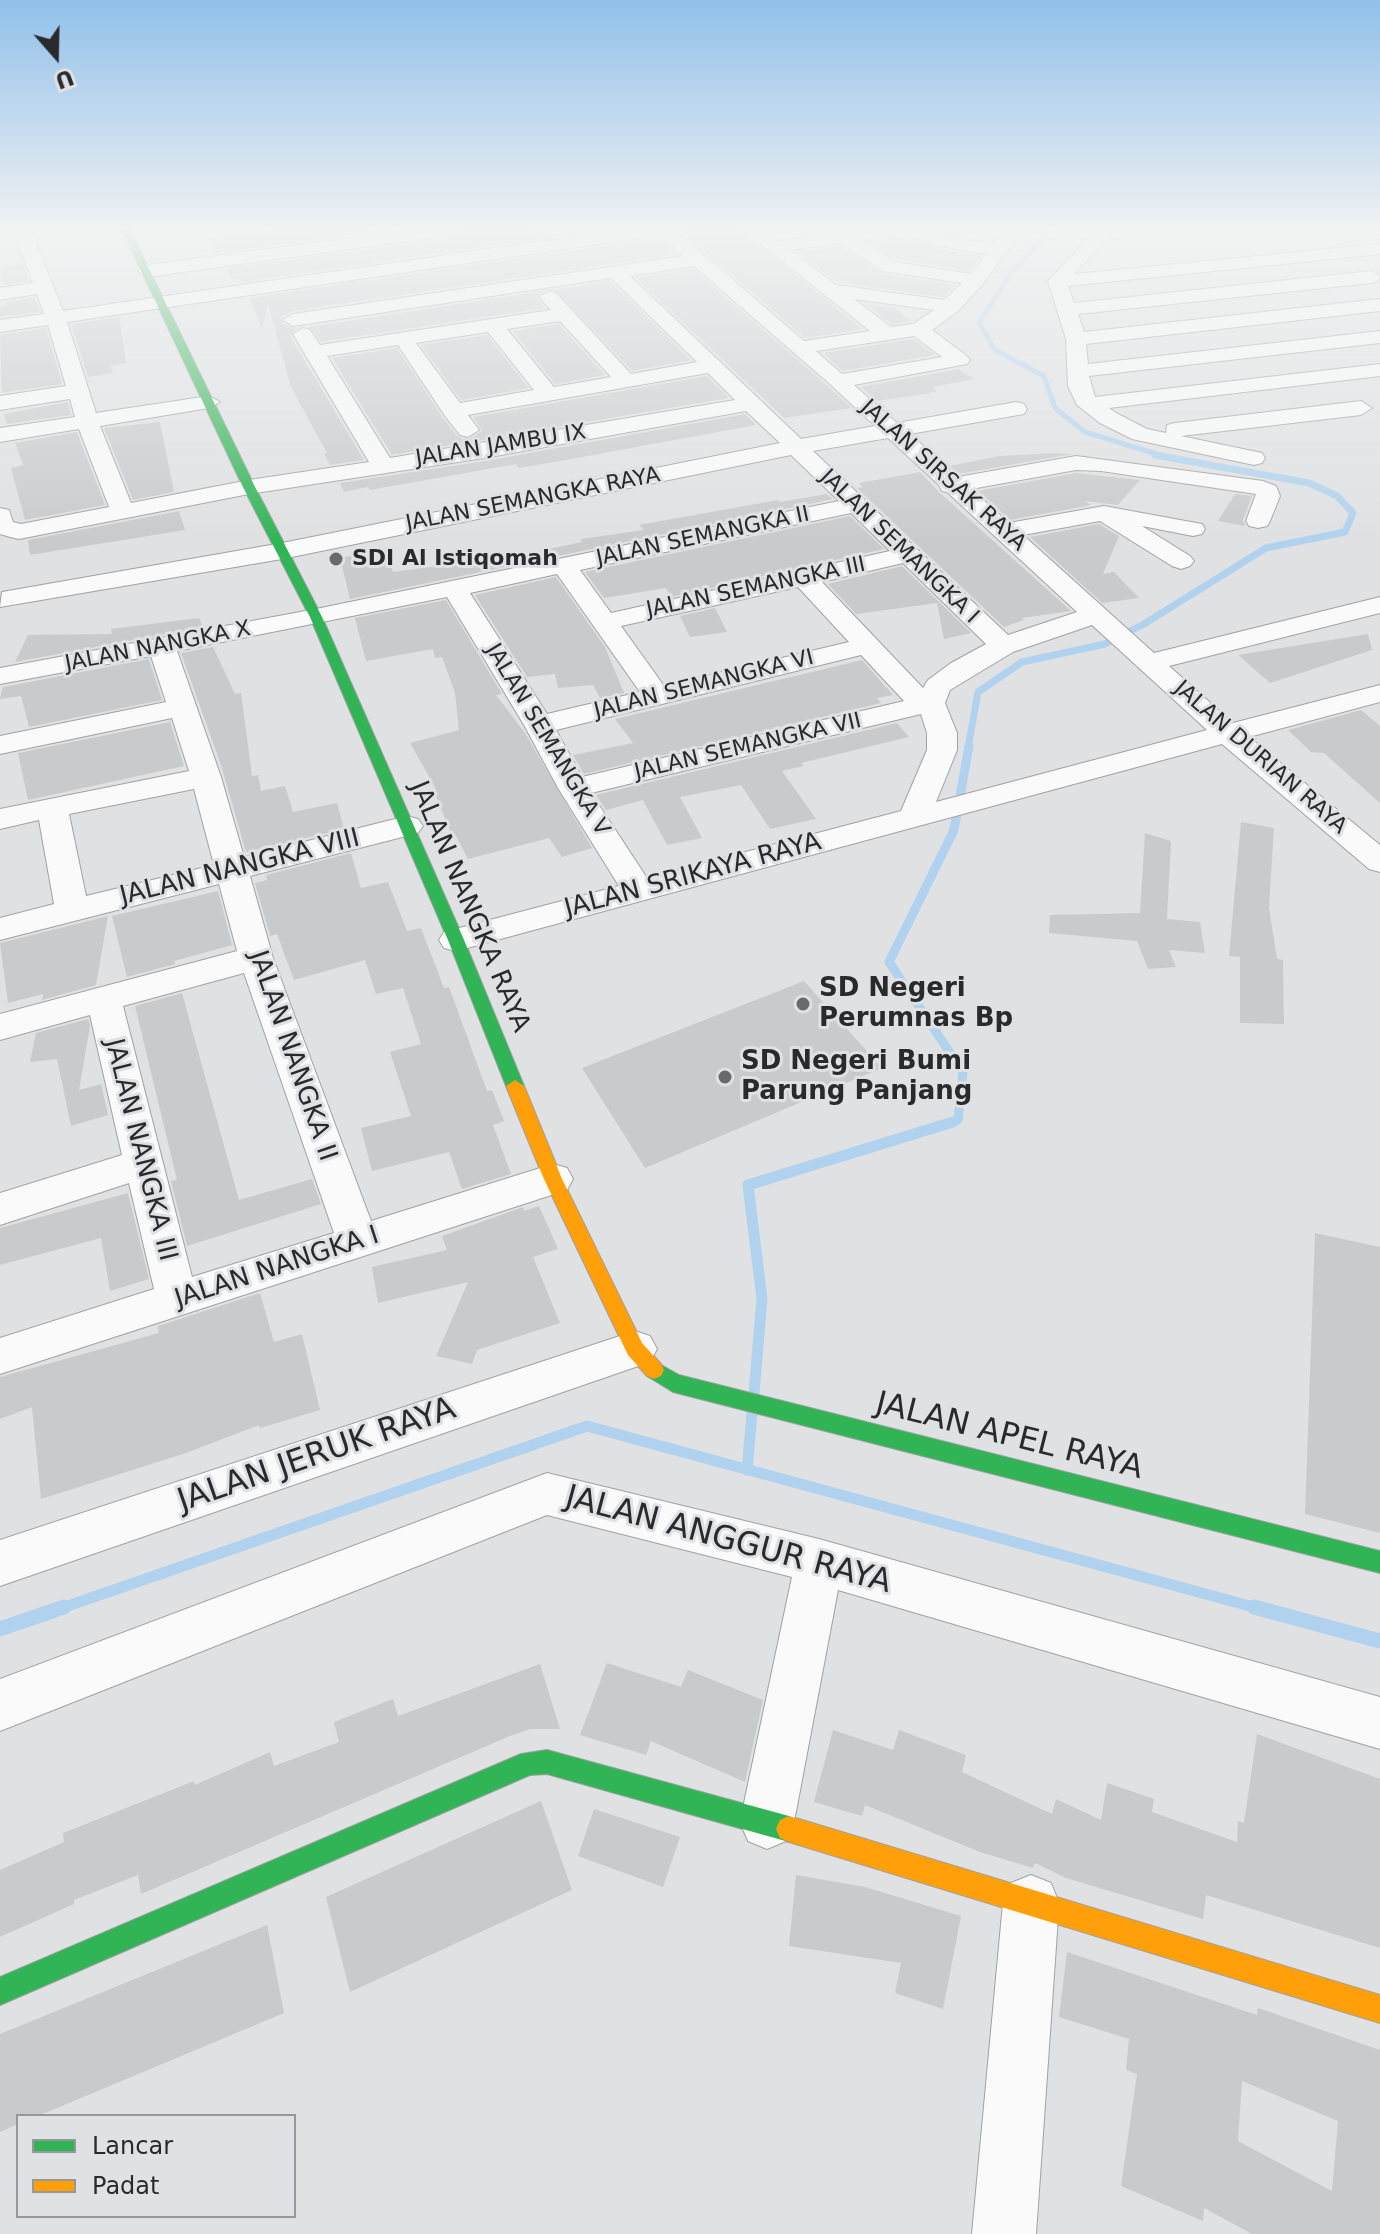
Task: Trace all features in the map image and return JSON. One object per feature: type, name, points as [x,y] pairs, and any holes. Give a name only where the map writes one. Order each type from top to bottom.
[{"type":"street","points":[[61,334],[87,421],[122,511]]},
{"type":"street","name":"JALAN NANGKA RAYA","points":[[177,334],[249,487],[316,617],[456,940],[553,1179],[635,1349]]},
{"type":"street","points":[[303,334],[383,465]]},
{"type":"street","points":[[315,352],[438,334]]},
{"type":"street","points":[[501,334],[549,395]]},
{"type":"street","name":"JALAN SEMANGKA I","points":[[680,334],[1003,646]]},
{"type":"street","name":"JALAN SIRSAK RAYA","points":[[784,334],[1145,658]]},
{"type":"street","points":[[800,348],[885,334]]},
{"type":"street","points":[[838,381],[960,360],[933,334]]},
{"type":"street","points":[[1075,334],[1079,386],[1085,400],[1108,418],[1140,434],[1254,458]]},
{"type":"street","points":[[1076,339],[1118,334]]},
{"type":"street","points":[[511,347],[583,336],[626,381]]},
{"type":"street","points":[[1080,371],[1380,337]]},
{"type":"street","points":[[404,340],[484,451]]},
{"type":"street","points":[[453,411],[713,366]]},
{"type":"street","points":[[1090,404],[1380,370]]},
{"type":"street","points":[[0,403],[78,391]]},
{"type":"street","points":[[0,435],[209,402]]},
{"type":"street","name":"JALAN JAMBU IX","points":[[3,523],[19,532],[249,487],[484,451],[752,403]]},
{"type":"street","points":[[1140,434],[1361,408]]},
{"type":"street","name":"JALAN SEMANGKA RAYA","points":[[2,600],[282,551],[795,447],[1016,409]]},
{"type":"street","points":[[950,486],[1076,463],[1101,464],[1263,488],[1268,491],[1268,496],[1258,521]]},
{"type":"street","name":"JALAN SEMANGKA II","points":[[316,617],[854,505]]},
{"type":"street","points":[[1005,531],[1104,513],[1193,529]]},
{"type":"street","points":[[1104,513],[1181,561]]},
{"type":"street","name":"JALAN SEMANGKA III","points":[[605,622],[907,555]]},
{"type":"street","points":[[565,567],[657,696]]},
{"type":"street","points":[[803,577],[927,704],[942,733],[942,750],[922,814]]},
{"type":"street","name":"JALAN SEMANGKA V","points":[[455,589],[539,725],[573,788],[639,891]]},
{"type":"street","points":[[1145,658],[1380,605]]},
{"type":"street","name":"JALAN NANGKA X","points":[[0,676],[316,617]]},
{"type":"street","points":[[927,704],[938,686],[949,677],[1003,646],[1105,621]]},
{"type":"street","name":"JALAN SEMANGKA VI","points":[[539,725],[868,645]]},
{"type":"street","name":"JALAN NANGKA II","points":[[162,647],[206,777],[256,958],[358,1242]]},
{"type":"street","name":"JALAN DURIAN RAYA","points":[[1145,658],[1229,735],[1380,862]]},
{"type":"street","points":[[1229,735],[1374,700]]},
{"type":"street","name":"JALAN SEMANGKA VII","points":[[573,788],[927,704]]},
{"type":"street","points":[[0,745],[183,707]]},
{"type":"street","name":"JALAN SRIKAYA RAYA","points":[[456,940],[1229,735]]},
{"type":"street","points":[[0,819],[206,777]]},
{"type":"street","points":[[53,810],[72,910]]},
{"type":"street","name":"JALAN NANGKA VIII","points":[[0,929],[407,826]]},
{"type":"street","points":[[0,1027],[256,958]]},
{"type":"street","name":"JALAN NANGKA III","points":[[104,1001],[177,1299]]},
{"type":"street","points":[[0,1209],[143,1164]]},
{"type":"street","name":"JALAN NANGKA I","points":[[0,1356],[553,1179]]},
{"type":"street","name":"JALAN APEL RAYA","points":[[635,1349],[650,1368],[673,1383],[1380,1562]]},
{"type":"street","name":"JALAN JERUK RAYA","points":[[0,1563],[635,1349]]},
{"type":"street","name":"JALAN ANGGUR RAYA","points":[[0,1705],[547,1494],[819,1562],[1380,1723]]},
{"type":"street","points":[[767,1822],[819,1562]]},
{"type":"street","points":[[0,1991],[530,1763],[566,1765],[767,1822],[1380,2009]]},
{"type":"street","points":[[1007,2233],[1031,1903]]},
{"type":"building","points":[[48,334],[62,384],[2,393],[0,335]]},
{"type":"building","points":[[74,334],[122,334],[126,363],[110,366],[113,373],[88,377]]},
{"type":"building","points":[[276,334],[291,334],[364,460],[330,465],[324,453],[327,453],[291,387]]},
{"type":"building","points":[[315,334],[372,334],[321,342]]},
{"type":"building","points":[[516,334],[568,334],[605,375],[555,384]]},
{"type":"building","points":[[597,334],[665,334],[691,360],[632,371]]},
{"type":"building","points":[[695,334],[768,334],[852,408],[784,418]]},
{"type":"building","points":[[801,334],[829,334],[805,338]]},
{"type":"building","points":[[487,335],[529,388],[461,400],[421,345]]},
{"type":"building","points":[[913,339],[935,355],[843,371],[823,353]]},
{"type":"building","points":[[397,348],[443,418],[458,437],[467,440],[482,431],[473,417],[707,376],[729,398],[392,455],[332,358]]},
{"type":"building","points":[[959,369],[974,379],[932,387],[937,391],[925,394],[877,401],[861,387]]},
{"type":"building","points":[[68,402],[71,415],[7,424],[4,414]]},
{"type":"building","points":[[745,414],[756,425],[555,462],[519,468],[516,464],[370,490],[368,487],[344,492],[340,483],[485,461]]},
{"type":"building","points":[[160,422],[174,492],[133,500],[104,428]]},
{"type":"building","points":[[77,432],[105,505],[25,520],[11,468],[23,465],[15,443]]},
{"type":"building","points":[[1072,454],[959,474],[950,466],[999,456]]},
{"type":"building","points":[[920,472],[1071,611],[1022,618],[1024,620],[1004,627],[857,488],[863,487],[859,483]]},
{"type":"building","points":[[1076,473],[1140,480],[1118,505],[1085,501],[1091,505],[1010,520],[978,491]]},
{"type":"building","points":[[827,494],[833,499],[350,599],[340,558],[378,551],[381,562],[390,561],[393,572],[520,555],[582,542],[581,539],[644,530],[639,525]]},
{"type":"building","points":[[1235,494],[1252,496],[1243,520],[1245,526],[1218,521]]},
{"type":"building","points":[[179,511],[185,530],[30,555],[28,540]]},
{"type":"building","points":[[850,516],[884,549],[671,597],[666,588],[604,598],[585,572]]},
{"type":"building","points":[[1099,524],[1119,536],[1103,574],[1114,572],[1139,598],[1102,603],[1030,537]]},
{"type":"building","points":[[902,566],[971,633],[944,639],[937,603],[856,614],[828,584]]},
{"type":"building","points":[[556,577],[605,647],[624,693],[600,698],[593,685],[558,688],[555,674],[527,677],[475,595]]},
{"type":"building","points":[[446,600],[502,694],[496,695],[525,733],[592,848],[562,857],[549,838],[468,859],[455,834],[452,835],[433,789],[436,789],[410,743],[459,730],[455,693],[442,657],[435,658],[433,649],[366,661],[355,618]]},
{"type":"building","points":[[715,608],[727,632],[690,637],[680,616]]},
{"type":"building","points":[[199,618],[203,627],[15,662],[28,635],[112,634],[111,629]]},
{"type":"building","points":[[1368,634],[1372,650],[1270,683],[1238,655]]},
{"type":"building","points":[[213,647],[235,694],[241,693],[252,776],[258,775],[261,791],[285,786],[293,812],[337,803],[344,829],[246,852],[221,765],[181,653]]},
{"type":"building","points":[[149,659],[162,700],[29,727],[21,696],[0,699],[3,687]]},
{"type":"building","points":[[862,660],[893,695],[877,698],[881,703],[584,774],[573,755],[633,743],[615,719]]},
{"type":"building","points":[[1361,710],[1380,726],[1380,803],[1324,753],[1311,752],[1288,730]]},
{"type":"building","points":[[170,722],[184,766],[28,800],[18,753]]},
{"type":"building","points":[[897,723],[909,737],[801,763],[804,766],[782,771],[816,819],[770,829],[741,785],[680,797],[702,838],[667,845],[643,800],[606,810],[596,795]]},
{"type":"building","points":[[1241,822],[1274,828],[1269,908],[1277,959],[1283,960],[1284,1024],[1240,1023],[1240,957],[1229,956]]},
{"type":"building","points":[[1145,833],[1171,841],[1167,919],[1200,922],[1205,953],[1169,950],[1176,967],[1148,969],[1137,941],[1049,933],[1050,915],[1140,913]]},
{"type":"building","points":[[351,853],[361,888],[388,882],[407,931],[421,928],[444,988],[449,987],[487,1091],[492,1090],[504,1121],[493,1125],[511,1174],[462,1189],[449,1152],[372,1171],[361,1128],[411,1116],[390,1052],[421,1044],[403,988],[376,994],[365,960],[294,980],[277,934],[270,936],[255,883],[267,880],[266,875]]},
{"type":"building","points":[[218,891],[232,945],[127,977],[112,916]]},
{"type":"building","points":[[108,916],[96,985],[42,1000],[43,994],[8,1003],[0,943]]},
{"type":"building","name":"SD Negeri Bumi Parung Panjang","points":[[804,981],[882,1068],[645,1168],[582,1068]]},
{"type":"building","points":[[182,993],[239,1200],[312,1179],[321,1204],[187,1246],[171,1181],[177,1180],[135,1006]]},
{"type":"building","points":[[88,1019],[90,1026],[79,1090],[101,1084],[108,1115],[71,1126],[57,1059],[30,1062],[36,1033]]},
{"type":"building","points":[[128,1193],[149,1279],[110,1291],[101,1238],[0,1265],[0,1228]]},
{"type":"building","points":[[539,1206],[558,1249],[533,1257],[560,1323],[477,1350],[472,1364],[436,1356],[468,1282],[378,1303],[372,1267],[447,1250],[442,1236],[523,1207],[524,1211]]},
{"type":"building","points":[[1315,1233],[1380,1247],[1380,1533],[1305,1514]]},
{"type":"building","points":[[260,1293],[274,1342],[302,1334],[320,1410],[260,1428],[259,1425],[186,1453],[41,1499],[32,1407],[0,1419],[0,1377],[159,1333],[158,1326]]},
{"type":"building","points":[[607,1663],[681,1687],[688,1670],[763,1700],[745,1782],[651,1741],[646,1755],[580,1735]]},
{"type":"building","points":[[540,1664],[560,1729],[530,1729],[510,1736],[141,1894],[138,1875],[74,1900],[74,1904],[0,1937],[0,1870],[64,1842],[63,1833],[194,1781],[195,1785],[270,1752],[274,1766],[339,1742],[334,1722],[393,1699],[398,1716]]},
{"type":"building","points":[[833,1730],[893,1750],[899,1730],[966,1755],[962,1772],[1052,1814],[1056,1799],[1101,1820],[1107,1783],[1154,1799],[1152,1812],[1237,1842],[1238,1821],[1244,1823],[1257,1734],[1380,1779],[1380,1948],[1206,1895],[1203,1919],[1066,1878],[1035,1863],[1033,1868],[980,1852],[865,1805],[862,1816],[814,1802]]},
{"type":"building","points":[[541,1801],[572,1890],[350,1992],[326,1897]]},
{"type":"building","points":[[594,1809],[680,1837],[663,1887],[578,1856]]},
{"type":"building","points":[[796,1875],[865,1887],[961,1916],[943,2009],[895,1993],[901,1963],[789,1946]]},
{"type":"building","points":[[267,1925],[284,2013],[43,2114],[16,2114],[16,2125],[0,2132],[0,2034]]},
{"type":"building","points":[[1067,1952],[1257,2015],[1258,2008],[1380,2050],[1380,2234],[1252,2234],[1204,2208],[1203,2221],[1121,2186],[1137,2074],[1126,2070],[1129,2039],[1059,2017]],"holes":[[[1242,2081],[1338,2121],[1332,2191],[1238,2141]]]},
{"type":"waterway","points":[[986,334],[995,350],[1044,376],[1055,408],[1085,432],[1166,457]]},
{"type":"waterway","points":[[1155,455],[1166,457]]},
{"type":"waterway","points":[[968,748],[978,692],[1022,662],[1105,644],[1144,624],[1266,548],[1345,532],[1353,513],[1337,496],[1309,483],[1166,457]]},
{"type":"waterway","points":[[946,1124],[958,1120],[963,1072],[889,962],[954,830],[969,746]]},
{"type":"waterway","points":[[754,1393],[762,1299],[748,1185],[953,1122]]},
{"type":"waterway","points":[[747,1469],[752,1413]]},
{"type":"waterway","points":[[59,1609],[587,1426],[747,1469]]},
{"type":"waterway","points":[[747,1469],[1261,1609]]},
{"type":"waterway","points":[[0,1629],[64,1607]]},
{"type":"waterway","points":[[1254,1607],[1380,1641]]},
{"type":"traffic: fast","points":[[176,334],[316,617],[456,940],[515,1086]]},
{"type":"traffic: fast","points":[[654,1370],[673,1383],[1380,1562]]},
{"type":"traffic: fast","points":[[0,1991],[530,1763],[547,1762],[789,1829]]},
{"type":"traffic: slow","points":[[515,1086],[553,1179],[635,1349],[654,1370]]},
{"type":"traffic: slow","points":[[789,1829],[1380,2009]]},
{"type":"place","name":"SDI Al Istiqomah","points":[[336,559]]},
{"type":"place","name":"SD Negeri Perumnas Bp","points":[[803,1004]]},
{"type":"place","name":"SD Negeri Bumi Parung Panjang","points":[[725,1077]]}]
